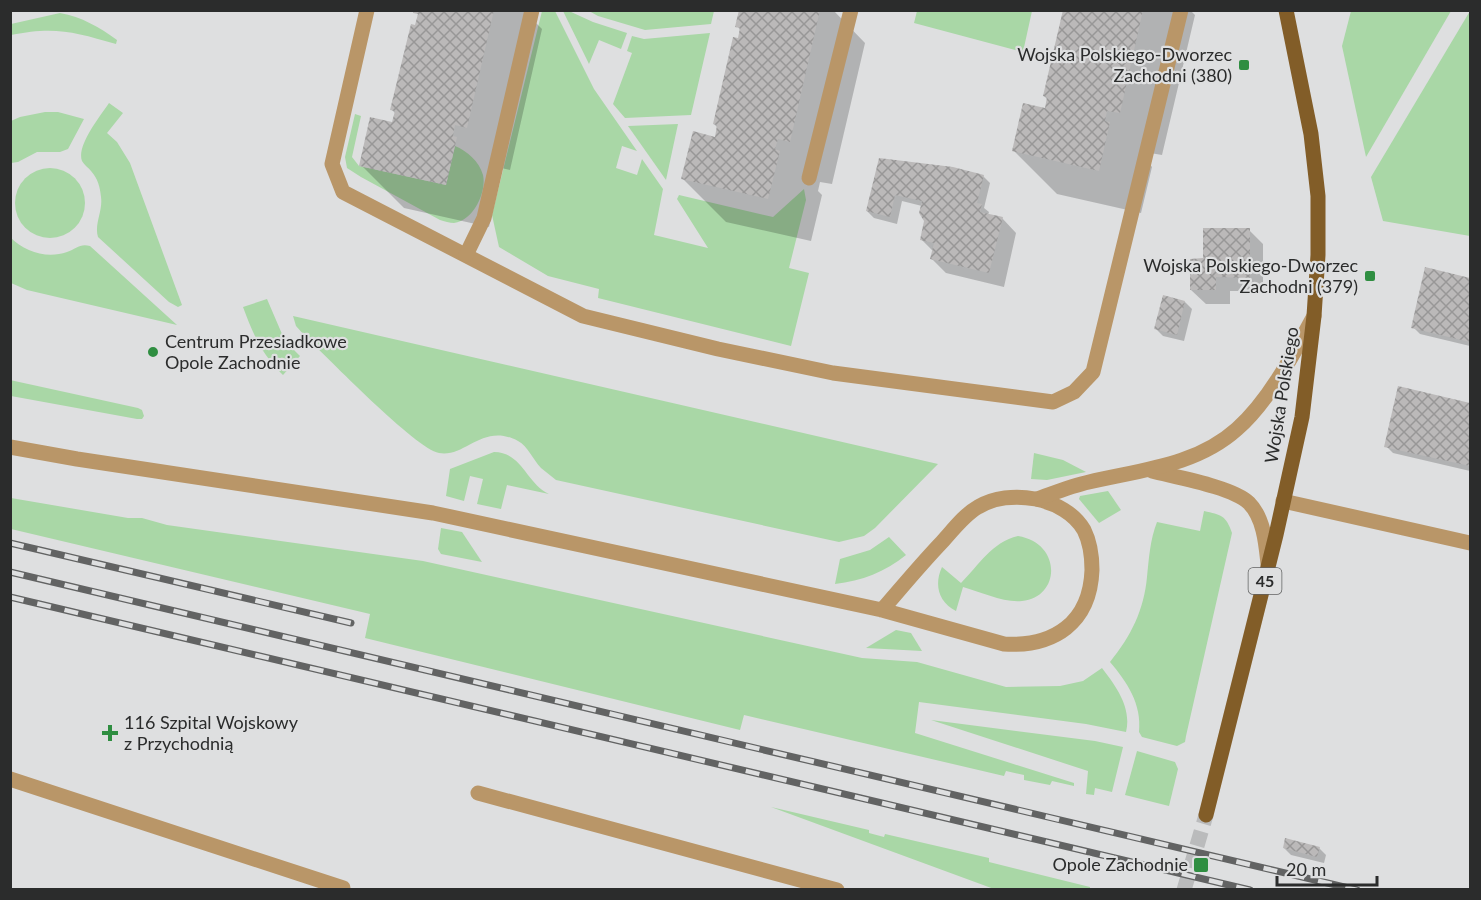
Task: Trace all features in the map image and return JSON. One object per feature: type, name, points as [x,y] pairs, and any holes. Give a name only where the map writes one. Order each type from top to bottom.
[{"type":"main road","name":"Wojska Polskiego","points":[[1206,815],[1302,417],[1314,316],[1318,255],[1318,196],[1311,134],[1286,10]]},
{"type":"street","points":[[367,10],[332,164],[343,192],[583,316],[718,349],[833,373],[1053,402],[1074,392],[1093,372],[1181,10]]},
{"type":"street","points":[[466,255],[484,218],[532,10]]},
{"type":"street","points":[[809,178],[851,10]]},
{"type":"street","points":[[882,610],[909,577],[979,506],[1008,497],[1036,499],[1087,483],[1178,462],[1201,452],[1238,429],[1275,382],[1314,316]]},
{"type":"street","points":[[10,447],[434,513],[882,610],[1004,644],[1019,645],[1041,642],[1058,635],[1070,626],[1089,594],[1092,564],[1084,529],[1070,516],[1036,499]]},
{"type":"street","points":[[1149,470],[1216,488],[1249,503],[1260,523],[1268,564]]},
{"type":"street","points":[[1283,501],[1470,543]]},
{"type":"street","points":[[10,779],[343,888],[343,890]]},
{"type":"street","points":[[478,793],[837,890]]},
{"type":"green space","points":[[917,10],[1032,11],[1023,52],[914,23]]},
{"type":"green space","points":[[542,11],[555,11],[594,89],[637,151],[622,146],[616,168],[637,175],[642,159],[663,189],[654,235],[708,248],[677,199],[679,195],[773,217],[804,189],[806,200],[789,268],[809,273],[791,346],[598,298],[599,289],[548,276],[499,247],[492,215]]},
{"type":"green space","points":[[563,11],[569,11],[627,33],[621,49],[599,40],[589,64]]},
{"type":"green space","points":[[589,11],[714,11],[711,24],[645,30],[598,16]]},
{"type":"green space","points":[[1351,11],[1451,11],[1366,157],[1342,46]]},
{"type":"green space","points":[[1470,11],[1470,236],[1383,221],[1371,177]]},
{"type":"green space","points":[[60,13],[76,17],[97,27],[117,40],[116,44],[64,32],[40,31],[11,35],[11,24]]},
{"type":"green space","points":[[710,33],[691,115],[625,118],[613,104],[632,53],[627,51],[632,36],[644,39]]},
{"type":"green space","points":[[109,103],[123,113],[107,133],[117,142],[130,163],[182,305],[178,307],[169,302],[98,237],[100,190],[95,177],[82,161],[81,155],[90,131]]},
{"type":"green space","points":[[45,112],[58,112],[84,119],[68,149],[60,152],[37,152],[18,162],[11,163],[11,121]]},
{"type":"green space","points":[[355,114],[361,116],[352,157],[359,166],[446,185],[455,146],[468,154],[479,165],[484,182],[481,197],[473,211],[461,221],[454,223],[440,220],[347,168],[345,157]]},
{"type":"green space","points":[[678,124],[666,180],[628,126]]},
{"type":"green space","points":[[57,168],[70,174],[79,183],[83,189],[85,203],[83,217],[75,228],[64,236],[43,238],[25,228],[17,217],[15,196],[25,178],[36,170]]},
{"type":"green space","points":[[10,237],[29,250],[52,255],[81,246],[90,246],[177,325],[27,290],[11,283]]},
{"type":"green space","points":[[267,299],[285,341],[300,356],[283,375],[269,360],[259,344],[243,307]]},
{"type":"green space","points":[[293,316],[938,464],[875,528],[864,536],[839,542],[556,480],[541,468],[522,443],[506,436],[484,438],[448,453],[439,453],[428,448],[392,420],[351,381],[296,326]]},
{"type":"green space","points":[[10,380],[138,408],[142,410],[144,416],[142,419],[137,419],[11,396]]},
{"type":"green space","points":[[494,452],[503,453],[518,462],[535,483],[549,494],[507,485],[501,509],[477,504],[483,479],[470,476],[464,501],[446,496],[450,469]]},
{"type":"green space","points":[[1034,453],[1063,460],[1086,472],[1047,480],[1031,479]]},
{"type":"green space","points":[[1108,491],[1121,510],[1099,523],[1079,499],[1080,496]]},
{"type":"green space","points":[[11,498],[128,518],[142,518],[167,525],[423,561],[862,658],[917,662],[1006,687],[1060,686],[1083,681],[1102,668],[1125,706],[1126,732],[1086,724],[919,702],[915,733],[1074,783],[1074,786],[1052,781],[1050,785],[1024,780],[1024,775],[1006,771],[1004,776],[744,715],[740,730],[365,638],[370,614],[11,529]]},
{"type":"green space","points":[[1204,511],[1222,517],[1232,533],[1185,742],[1177,746],[1142,737],[1139,732],[1136,703],[1122,677],[1110,662],[1140,612],[1151,542],[1157,522],[1200,531]]},
{"type":"green space","points":[[441,528],[462,532],[482,562],[441,554],[438,549]]},
{"type":"green space","points":[[1018,536],[1032,541],[1043,549],[1049,559],[1051,570],[1044,590],[1035,597],[1015,601],[1000,599],[963,587],[956,611],[945,603],[938,586],[942,567],[961,583],[993,549]]},
{"type":"green space","points":[[889,537],[906,555],[873,575],[835,584],[840,559],[870,550]]},
{"type":"green space","points":[[896,630],[911,633],[922,651],[866,648]]},
{"type":"green space","points":[[931,720],[1095,741],[1123,747],[1112,792],[1095,788],[1094,795],[1086,794],[1088,771]]},
{"type":"green space","points":[[1137,751],[1175,762],[1178,769],[1169,806],[1125,795]]},
{"type":"green space","points":[[771,807],[869,830],[869,833],[884,837],[885,834],[989,858],[989,862],[1090,887],[1090,889],[994,889]]},
{"type":"building","points":[[413,10],[494,10],[467,128],[455,125],[453,136],[457,137],[446,185],[359,166],[370,117],[392,122],[395,111],[390,110],[411,24],[415,25],[418,14],[413,13]]},
{"type":"building","points":[[739,10],[820,10],[790,142],[778,139],[775,149],[780,151],[768,199],[681,179],[693,131],[715,137],[717,125],[713,124],[733,37],[738,38],[740,28],[735,27]]},
{"type":"building","points":[[1063,10],[1143,10],[1120,113],[1107,111],[1105,121],[1110,122],[1099,171],[1012,151],[1023,103],[1045,108],[1047,97],[1043,96]]},
{"type":"building","points":[[879,158],[953,167],[984,175],[977,203],[982,204],[980,212],[1003,217],[989,273],[930,259],[934,243],[920,240],[924,221],[919,213],[922,201],[895,195],[890,217],[866,211]]},
{"type":"building","points":[[1203,228],[1250,228],[1250,278],[1216,277],[1216,290],[1190,290],[1190,259],[1203,258]]},
{"type":"building","points":[[1425,267],[1470,278],[1470,342],[1411,328]]},
{"type":"building","points":[[1163,295],[1185,301],[1177,335],[1154,329]]},
{"type":"building","points":[[1398,386],[1470,403],[1470,466],[1384,447]]},
{"type":"building","points":[[1285,838],[1320,847],[1317,857],[1283,848]]},
{"type":"tunnel","points":[[1184,890],[1206,815]]},
{"type":"railway","points":[[10,543],[351,623]]},
{"type":"railway","points":[[10,572],[1357,890]]},
{"type":"railway","points":[[10,597],[1250,890]]},
{"type":"place","name":"Wojska Polskiego-Dworzec Zachodni (380)","points":[[1244,65]]},
{"type":"place","name":"Wojska Polskiego-Dworzec Zachodni (379)","points":[[1370,276]]},
{"type":"place","name":"Centrum Przesiadkowe Opole Zachodnie","points":[[153,352]]},
{"type":"place","name":"116 Szpital Wojskowy z Przychodnią","points":[[110,733]]},
{"type":"place","name":"Opole Zachodnie","points":[[1201,865]]}]
